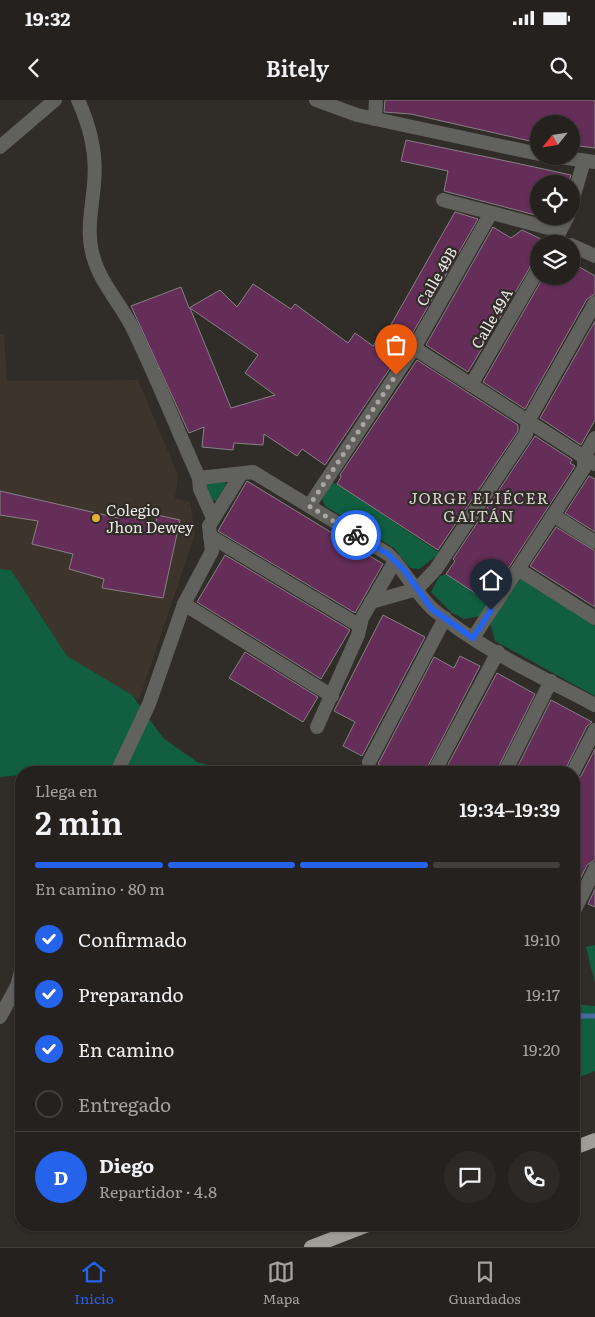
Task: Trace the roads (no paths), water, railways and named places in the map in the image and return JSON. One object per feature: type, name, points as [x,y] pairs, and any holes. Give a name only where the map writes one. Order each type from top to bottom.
[{"type":"highway","points":[[580,1146],[595,1140]]},
{"type":"highway","points":[[311,1247],[352,1231]]},
{"type":"street","points":[[0,148],[55,100]]},
{"type":"street","points":[[78,100],[90,130],[92,148],[94,184],[89,221],[93,255],[109,291],[130,324],[198,478],[200,488],[213,518]]},
{"type":"street","points":[[316,100],[357,115],[530,152]]},
{"type":"street","points":[[375,119],[376,100]]},
{"type":"street","points":[[580,184],[590,161]]},
{"type":"street","points":[[442,200],[491,213],[549,235]]},
{"type":"street","name":"Calle 49B","points":[[309,506],[414,348],[491,213]]},
{"type":"street","points":[[580,249],[595,256]]},
{"type":"street","name":"Calle 49A","points":[[471,385],[530,283]]},
{"type":"street","points":[[371,602],[418,589],[436,569],[526,434],[528,421],[595,303]]},
{"type":"street","points":[[414,348],[590,460]]},
{"type":"street","points":[[473,638],[590,460],[595,438]]},
{"type":"street","points":[[198,478],[253,472],[388,554],[418,589],[432,609],[473,638],[595,705]]},
{"type":"street","points":[[120,766],[149,704],[184,604],[212,551],[209,526],[241,474]]},
{"type":"street","points":[[553,515],[595,542]]},
{"type":"street","points":[[210,536],[360,626]]},
{"type":"street","points":[[317,727],[332,696],[362,618],[395,561]]},
{"type":"street","points":[[518,569],[595,618]]},
{"type":"street","points":[[184,604],[332,696]]},
{"type":"street","points":[[369,762],[445,618]]},
{"type":"street","points":[[437,766],[498,652]]},
{"type":"street","points":[[508,766],[551,681]]},
{"type":"street","points":[[576,766],[595,730]]},
{"type":"street","points":[[580,899],[595,869]]},
{"type":"street","points":[[0,1017],[15,990]]},
{"type":"waterway","points":[[580,1016],[595,1016]]},
{"type":"place","name":"Colegio Jhon Dewey","points":[[96,518]]},
{"type":"district","name":"JORGE ELIÉCER GAITÁN","points":[[479,506]]}]
